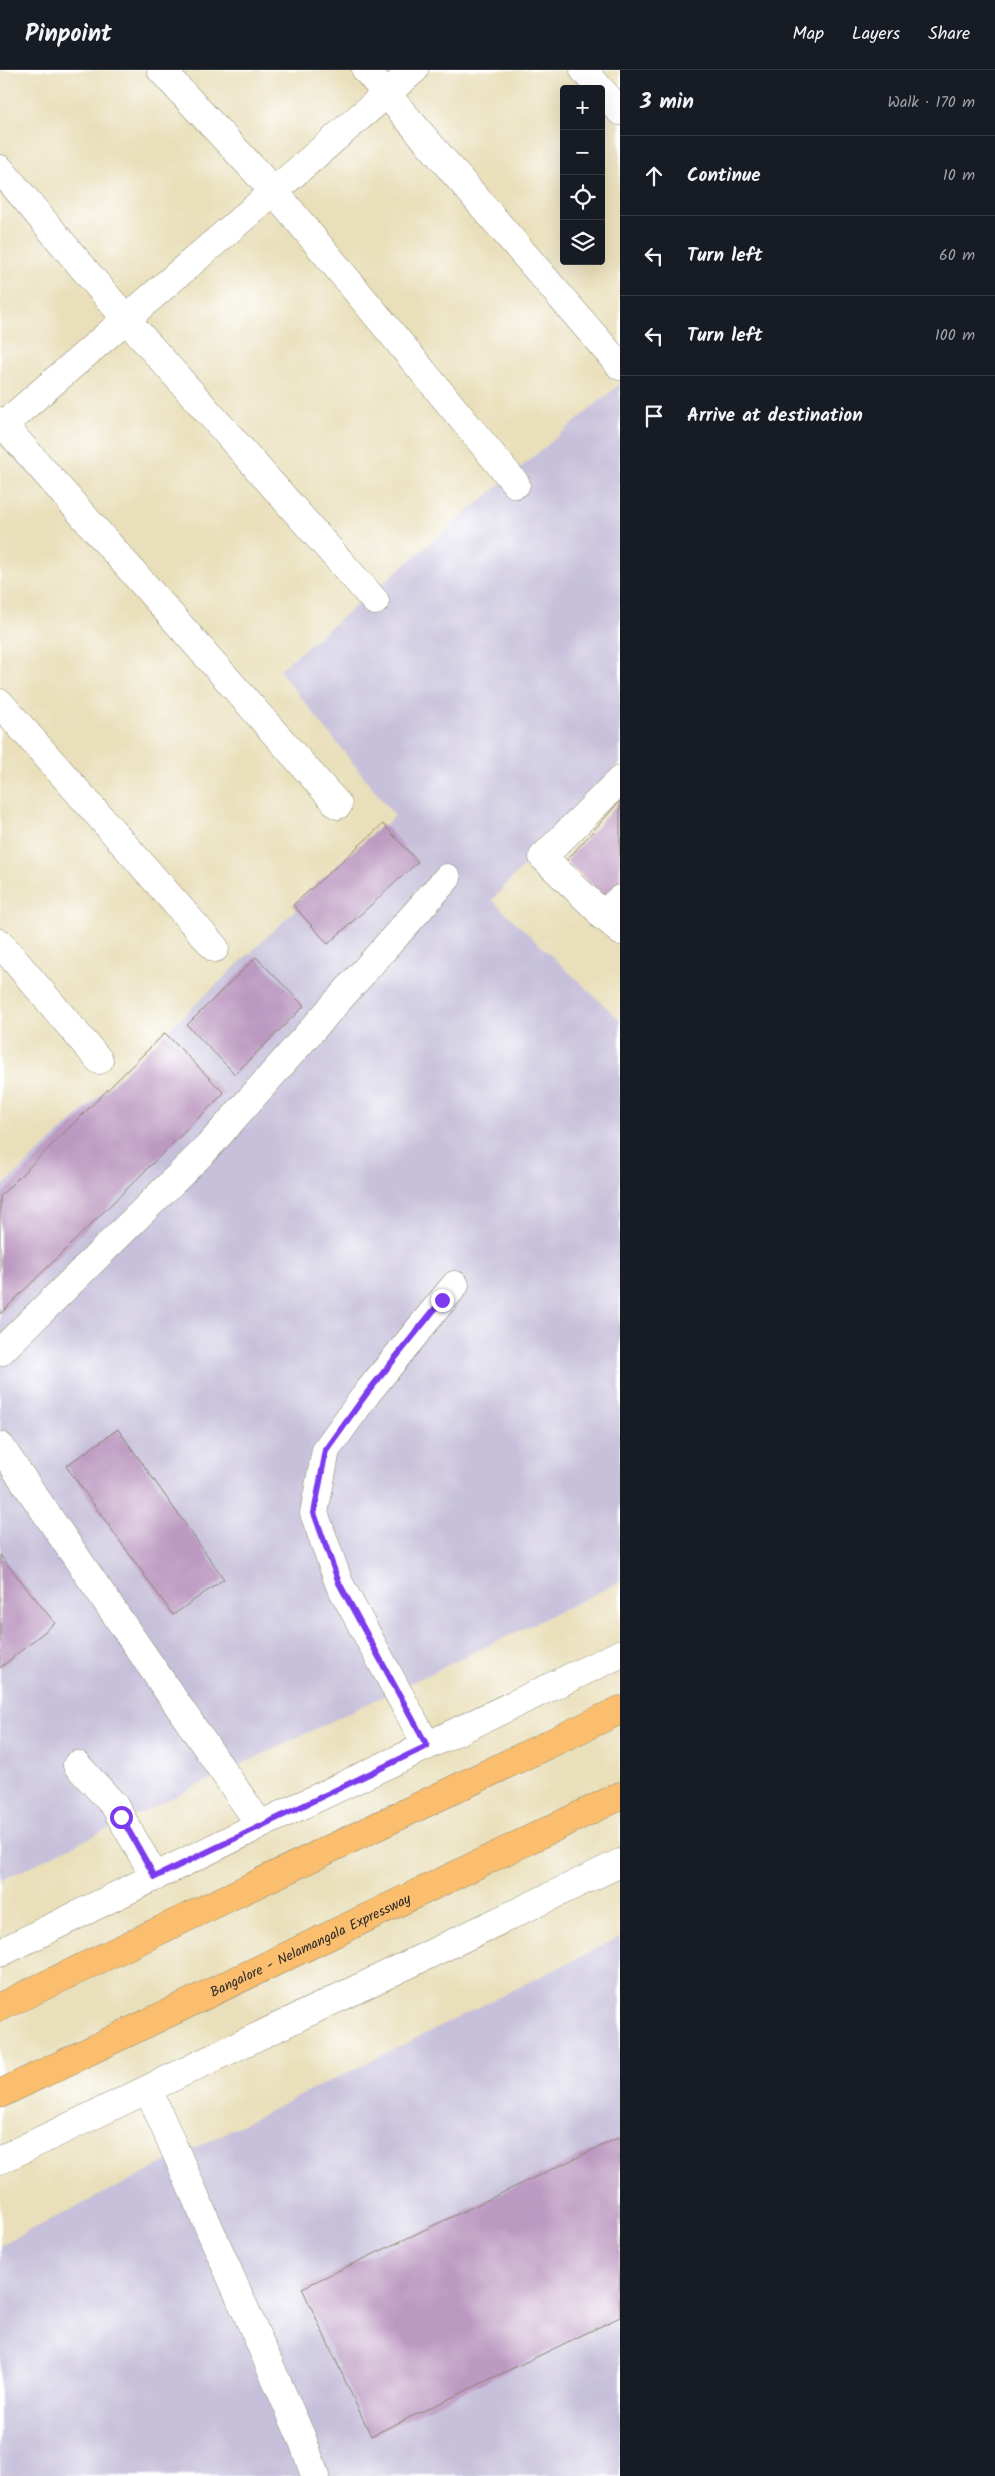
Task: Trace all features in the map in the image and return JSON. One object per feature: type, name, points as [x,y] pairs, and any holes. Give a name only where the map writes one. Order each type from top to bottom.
[{"type":"highway","points":[[0,2007],[620,1710]]},
{"type":"highway","name":"Bangalore - Nelamangala Expressway","points":[[0,2094],[620,1796]]},
{"type":"street","points":[[161,70],[274,191],[516,484]]},
{"type":"street","points":[[366,70],[620,366]]},
{"type":"street","points":[[338,805],[1,425],[414,70]]},
{"type":"street","points":[[584,70],[597,85]]},
{"type":"street","points":[[605,94],[620,112]]},
{"type":"street","points":[[0,169],[126,319],[375,601]]},
{"type":"street","points":[[0,703],[215,948]]},
{"type":"street","points":[[614,915],[543,857],[620,780]]},
{"type":"street","points":[[0,1352],[207,1148],[447,878]]},
{"type":"street","points":[[0,943],[100,1060]]},
{"type":"street","points":[[427,1746],[339,1583],[314,1513],[326,1450],[367,1393],[455,1285]]},
{"type":"street","points":[[0,1446],[260,1825]]},
{"type":"street","points":[[0,1953],[260,1825],[620,1654]]},
{"type":"street","points":[[77,1765],[114,1805],[155,1877]]},
{"type":"street","points":[[0,2160],[620,1863]]},
{"type":"street","points":[[148,2089],[303,2441],[315,2476]]},
{"type":"shaded area","points":[[620,384],[620,763],[492,900],[620,1020],[620,1582],[0,1881],[0,1189],[395,816],[279,670]]},
{"type":"shaded area","points":[[620,1937],[620,2476],[0,2476],[0,2245]]},
{"type":"building","points":[[620,801],[620,886],[608,899],[566,861]]},
{"type":"building","points":[[383,824],[418,862],[328,944],[293,905]]},
{"type":"building","points":[[256,957],[304,1006],[235,1074],[187,1025]]},
{"type":"building","points":[[165,1033],[224,1093],[0,1314],[0,1196]]},
{"type":"building","points":[[118,1429],[224,1579],[173,1615],[66,1466]]},
{"type":"building","points":[[0,1555],[55,1623],[0,1668]]},
{"type":"building","points":[[620,2137],[620,2317],[371,2436],[302,2288]]},
{"type":"route","points":[[121,1817],[155,1877],[427,1746],[339,1583],[314,1513],[326,1450],[367,1393],[442,1300]]}]
